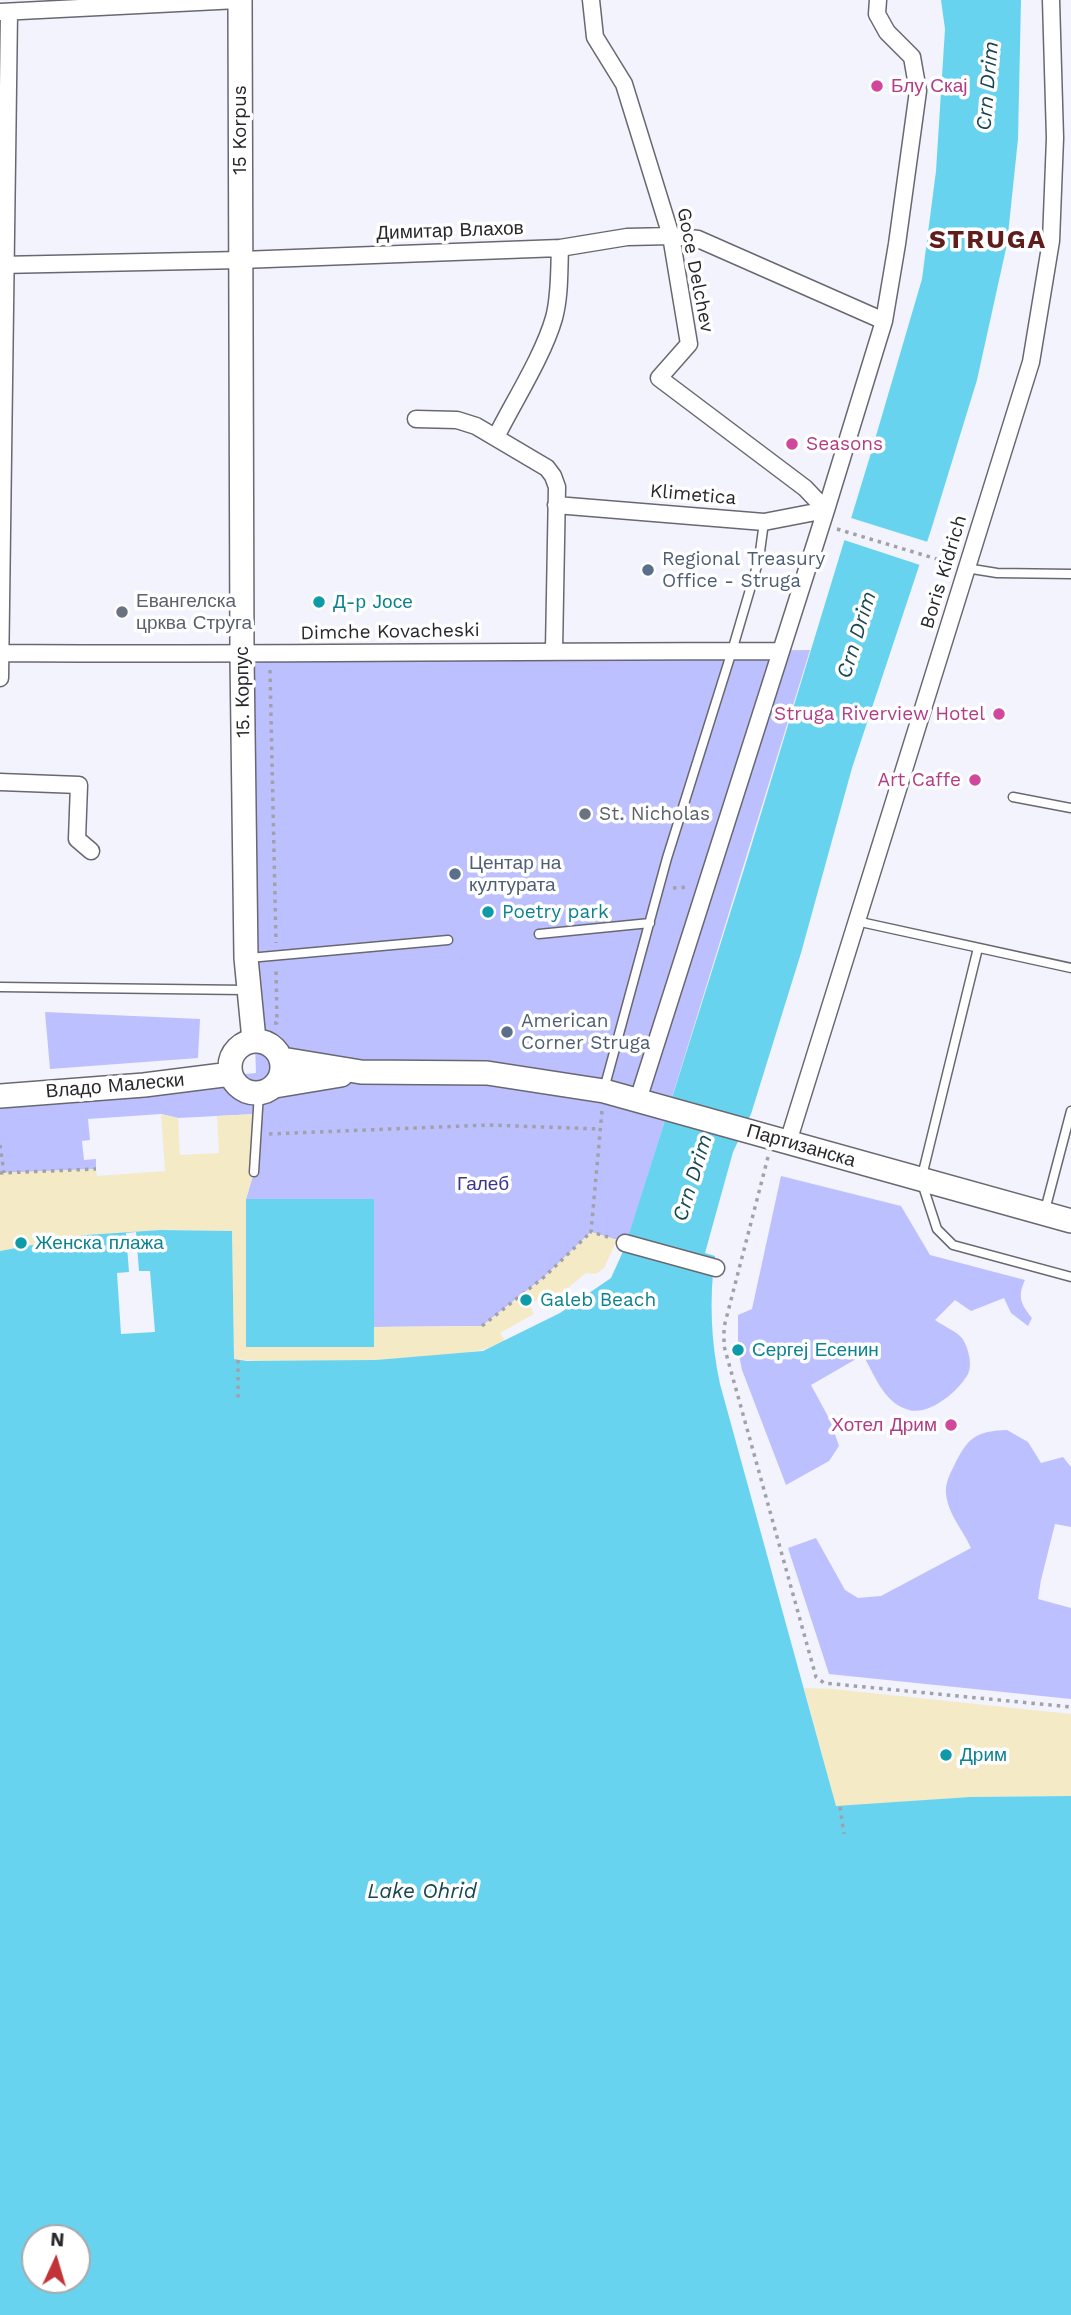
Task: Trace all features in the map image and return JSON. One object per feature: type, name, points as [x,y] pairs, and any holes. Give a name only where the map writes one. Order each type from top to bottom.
[{"type":"main road","name":"15 Korpus","points":[[239,0],[241,260]]},
{"type":"main road","name":"15. Корпус","points":[[241,260],[246,958],[253,1031]]},
{"type":"main road","points":[[253,1031],[276,1049],[282,1059],[281,1078],[267,1090],[247,1092],[237,1085],[230,1074],[230,1062],[234,1052],[253,1031]]},
{"type":"main road","name":"Партизанска","points":[[282,1059],[361,1072],[486,1073],[604,1091],[1071,1221]]},
{"type":"main road","name":"Партизанска","points":[[267,1090],[361,1072]]},
{"type":"main road","name":"Владо Малески","points":[[0,1096],[144,1085],[230,1074]]},
{"type":"street","points":[[0,678],[5,12],[239,0]]},
{"type":"street","name":"Goce Delchev","points":[[592,0],[595,37],[624,84],[671,236],[689,344],[659,378],[805,488],[824,517]]},
{"type":"street","points":[[638,1100],[884,321],[918,91],[912,57],[887,33],[877,14],[877,0]]},
{"type":"street","name":"Boris Kidrich","points":[[780,1140],[856,921],[1031,362],[1051,241],[1055,138],[1051,0]]},
{"type":"street","name":"Димитар Влахов","points":[[3,265],[241,260],[560,247],[627,237],[671,236],[698,239],[884,321]]},
{"type":"street","points":[[496,437],[553,320],[560,247]]},
{"type":"street","points":[[416,419],[457,420],[475,426],[547,468],[553,476],[557,487],[554,650]]},
{"type":"street","name":"Klimetica","points":[[556,505],[764,522],[824,517]]},
{"type":"street","name":"Dimche Kovacheski","points":[[1,653],[242,655],[554,650],[780,651]]},
{"type":"street","points":[[0,782],[79,785],[76,839],[91,851]]},
{"type":"street","points":[[625,1243],[716,1268]]},
{"type":"lane","points":[[604,1091],[659,888],[758,559],[764,522]]},
{"type":"lane","points":[[966,568],[997,573],[1071,574]]},
{"type":"lane","points":[[1013,797],[1071,808]]},
{"type":"lane","points":[[856,921],[1071,968]]},
{"type":"lane","points":[[539,934],[650,923]]},
{"type":"lane","points":[[246,958],[448,940]]},
{"type":"lane","points":[[978,948],[921,1180],[937,1229],[953,1245],[1071,1277]]},
{"type":"lane","points":[[0,987],[248,990]]},
{"type":"lane","points":[[254,1172],[257,1134],[267,1090]]},
{"type":"lane","points":[[1044,1214],[1071,1111]]},
{"type":"path","points":[[824,517],[966,568]]},
{"type":"path","points":[[253,1031],[277,1023],[270,654]]},
{"type":"path","points":[[659,888],[706,887]]},
{"type":"path","points":[[482,1326],[544,1277],[591,1232],[604,1091]]},
{"type":"path","points":[[257,1134],[488,1125],[600,1129]]},
{"type":"path","points":[[780,1140],[723,1327],[724,1346],[816,1677],[824,1683],[1071,1707]]},
{"type":"path","points":[[0,1145],[2,1173],[96,1169]]},
{"type":"path","points":[[591,1232],[625,1243]]},
{"type":"path","points":[[238,1360],[238,1398]]},
{"type":"path","points":[[840,1807],[844,1834]]},
{"type":"green space","name":"Poetry park","points":[[810,650],[627,1243],[591,1232],[544,1277],[482,1326],[374,1327],[374,1199],[246,1199],[254,1172],[257,1114],[178,1118],[161,1114],[88,1119],[90,1140],[82,1141],[84,1160],[96,1159],[96,1169],[0,1173],[0,1096],[256,1073],[242,655]]},
{"type":"green space","points":[[45,1012],[200,1019],[198,1058],[50,1069]]},
{"type":"green space","points":[[781,1176],[901,1206],[930,1255],[1025,1280],[1021,1300],[1032,1318],[1028,1326],[1011,1313],[1004,1298],[971,1311],[955,1300],[935,1320],[962,1338],[969,1356],[968,1374],[950,1395],[923,1410],[906,1409],[891,1400],[863,1355],[811,1385],[830,1420],[839,1446],[829,1461],[786,1485],[742,1370],[738,1350],[738,1315],[752,1309]]},
{"type":"green space","points":[[1007,1430],[1028,1442],[1041,1463],[1063,1457],[1071,1467],[1071,1527],[1055,1524],[1038,1599],[1071,1608],[1071,1699],[829,1674],[788,1548],[816,1538],[845,1590],[858,1598],[881,1596],[971,1548],[950,1508],[946,1494],[948,1480],[963,1450],[973,1438],[987,1432]]},
{"type":"sand","name":"Женска плажа","points":[[161,1114],[178,1118],[180,1155],[219,1153],[217,1116],[257,1114],[254,1172],[246,1199],[246,1347],[374,1346],[374,1327],[482,1326],[544,1277],[591,1232],[617,1240],[604,1268],[596,1274],[586,1273],[549,1304],[543,1296],[530,1305],[534,1314],[500,1333],[506,1342],[493,1347],[457,1354],[363,1361],[234,1359],[232,1231],[160,1230],[86,1235],[0,1251],[0,1173],[96,1169],[97,1176],[165,1171]]},
{"type":"sand","name":"Дрим","points":[[804,1688],[1071,1714],[1071,1796],[970,1797],[836,1807]]},
{"type":"water","name":"Lake Ohrid","points":[[941,0],[1021,0],[1018,139],[1007,244],[977,380],[931,530],[852,768],[801,953],[751,1114],[733,1152],[705,1253],[715,1256],[712,1320],[720,1384],[836,1806],[970,1797],[1071,1796],[1071,2315],[0,2315],[0,1251],[86,1235],[160,1230],[232,1231],[234,1359],[247,1361],[376,1360],[483,1351],[560,1313],[611,1278],[625,1247],[871,453],[922,279],[936,171],[945,29]]},
{"type":"water","points":[[246,1199],[374,1199],[374,1347],[246,1347]]},
{"type":"pier","points":[[848,517],[931,543],[923,566],[841,539]]},
{"type":"pier","points":[[136,1232],[139,1271],[150,1271],[155,1332],[121,1334],[117,1273],[129,1272],[126,1233]]},
{"type":"place","name":"Блу Скај","points":[[877,86]]},
{"type":"place","name":"Seasons","points":[[792,444]]},
{"type":"place","name":"Regional Treasury Office - Struga","points":[[648,570]]},
{"type":"place","name":"Д-р Јосе","points":[[319,602]]},
{"type":"place","name":"Евангелска црква Струга","points":[[122,612]]},
{"type":"place","name":"Struga Riverview Hotel","points":[[999,714]]},
{"type":"place","name":"Art Caffe","points":[[975,780]]},
{"type":"place","name":"St. Nicholas","points":[[585,814]]},
{"type":"place","name":"Центар на културата","points":[[455,874]]},
{"type":"place","name":"Poetry park","points":[[488,912]]},
{"type":"place","name":"American Corner Struga","points":[[507,1032]]},
{"type":"place","name":"Женска плажа","points":[[21,1243]]},
{"type":"place","name":"Galeb Beach","points":[[526,1300]]},
{"type":"place","name":"Сергеј Есенин","points":[[738,1350]]},
{"type":"place","name":"Хотел Дрим","points":[[951,1425]]},
{"type":"place","name":"Дрим","points":[[946,1755]]},
{"type":"district","name":"STRUGA","points":[[988,240]]},
{"type":"water label","name":"Crn Drim","points":[[988,86]]},
{"type":"water label","name":"Crn Drim","points":[[857,635]]},
{"type":"water label","name":"Crn Drim","points":[[693,1178]]},
{"type":"park label","name":"Галеб","points":[[483,1184]]}]
